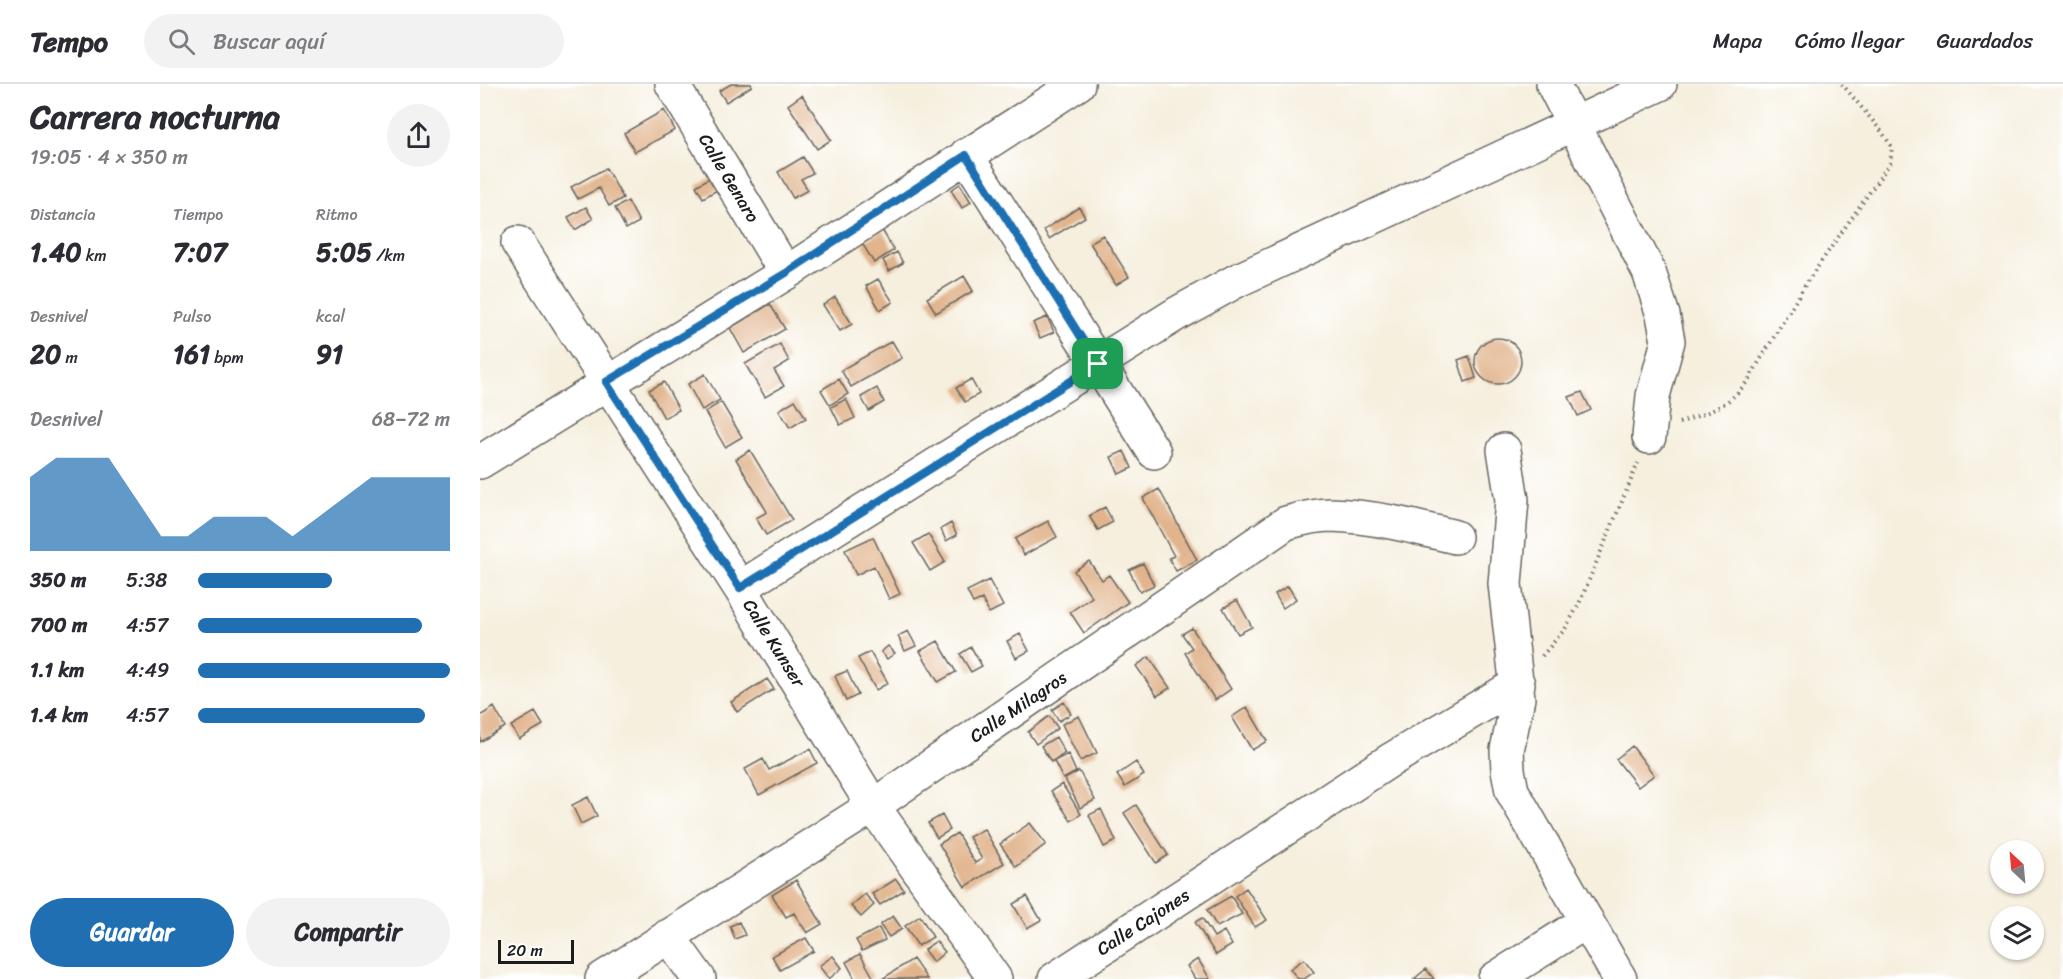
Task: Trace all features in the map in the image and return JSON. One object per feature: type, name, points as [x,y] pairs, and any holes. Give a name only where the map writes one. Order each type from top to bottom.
[{"type":"street","name":"Calle Genaro","points":[[672,84],[786,273]]},
{"type":"street","points":[[1553,84],[1649,272],[1663,315],[1668,341],[1653,396],[1649,437]]},
{"type":"street","points":[[740,588],[1178,313],[1236,281],[1660,84]]},
{"type":"street","points":[[480,462],[606,382],[786,273],[1073,86]]},
{"type":"street","points":[[966,155],[1154,452]]},
{"type":"street","name":"Calle Kunser","points":[[518,243],[740,588],[873,806],[995,979]]},
{"type":"street","points":[[1504,450],[1512,500],[1505,584],[1518,684],[1518,698],[1507,750],[1512,791],[1620,979]]},
{"type":"street","name":"Calle Milagros","points":[[602,979],[873,806],[1286,523],[1330,515],[1419,528],[1455,537]]},
{"type":"street","name":"Calle Cajones","points":[[1055,979],[1389,761],[1518,684]]},
{"type":"street","points":[[1496,979],[1587,921]]},
{"type":"street","points":[[668,936],[699,979]]},
{"type":"path","points":[[1518,684],[1565,629],[1579,604],[1637,470],[1642,447],[1649,437],[1722,406],[1738,393],[1747,382],[1807,282],[1890,164],[1892,147],[1842,84]]},
{"type":"building","points":[[731,84],[751,84],[752,86],[726,102],[719,91]]},
{"type":"building","points":[[802,95],[831,140],[817,149],[788,105]]},
{"type":"building","points":[[664,110],[675,130],[635,152],[624,133]]},
{"type":"building","points":[[803,157],[813,173],[801,179],[808,190],[793,198],[778,172]]},
{"type":"building","points":[[606,168],[623,198],[609,206],[599,188],[578,199],[571,187]]},
{"type":"building","points":[[714,175],[721,188],[703,198],[696,186]]},
{"type":"building","points":[[960,184],[971,202],[962,208],[951,190]]},
{"type":"building","points":[[628,201],[639,222],[626,229],[615,208]]},
{"type":"building","points":[[586,207],[593,219],[575,230],[568,217]]},
{"type":"building","points":[[1079,207],[1085,217],[1049,239],[1044,230]]},
{"type":"building","points":[[882,230],[894,250],[874,263],[862,243]]},
{"type":"building","points":[[1103,235],[1129,277],[1116,285],[1090,243]]},
{"type":"building","points":[[897,252],[903,263],[889,271],[883,260]]},
{"type":"building","points":[[964,276],[973,291],[936,313],[927,298]]},
{"type":"building","points":[[878,279],[893,302],[880,310],[866,286]]},
{"type":"building","points":[[835,297],[852,324],[840,331],[823,305]]},
{"type":"building","points":[[770,304],[785,329],[744,353],[730,328]]},
{"type":"building","points":[[1047,317],[1054,332],[1040,338],[1033,323]]},
{"type":"building","points":[[1498,338],[1514,345],[1521,361],[1514,377],[1498,384],[1482,377],[1475,361],[1482,345]]},
{"type":"building","points":[[892,341],[902,358],[851,387],[841,370]]},
{"type":"building","points":[[780,344],[789,361],[774,370],[784,386],[765,397],[745,364]]},
{"type":"building","points":[[1469,356],[1476,378],[1465,382],[1458,360]]},
{"type":"building","points":[[705,374],[720,400],[702,410],[688,384]]},
{"type":"building","points":[[839,379],[848,394],[830,405],[821,390]]},
{"type":"building","points":[[971,379],[979,394],[965,402],[956,388]]},
{"type":"building","points":[[664,382],[679,410],[664,418],[649,390]]},
{"type":"building","points":[[877,388],[884,402],[869,411],[861,397]]},
{"type":"building","points":[[1582,392],[1591,410],[1578,416],[1569,397]]},
{"type":"building","points":[[846,399],[855,418],[840,425],[831,407]]},
{"type":"building","points":[[795,400],[806,418],[790,428],[779,410]]},
{"type":"building","points":[[721,402],[742,437],[725,447],[705,412]]},
{"type":"building","points":[[750,450],[792,520],[766,535],[756,518],[767,512],[736,459]]},
{"type":"building","points":[[1124,451],[1132,468],[1119,474],[1111,457]]},
{"type":"building","points":[[1159,489],[1197,560],[1176,571],[1169,558],[1174,556],[1143,498]]},
{"type":"building","points":[[1105,507],[1113,522],[1098,530],[1089,516]]},
{"type":"building","points":[[1048,521],[1057,537],[1024,555],[1015,539]]},
{"type":"building","points":[[951,523],[957,535],[946,541],[941,529]]},
{"type":"building","points":[[928,534],[945,562],[930,571],[913,543]]},
{"type":"building","points":[[873,537],[900,594],[889,599],[874,566],[856,575],[845,550]]},
{"type":"building","points":[[1089,561],[1102,580],[1109,575],[1128,602],[1084,633],[1070,612],[1092,597],[1074,571]]},
{"type":"building","points":[[1143,563],[1154,585],[1140,592],[1129,570]]},
{"type":"building","points":[[989,580],[1003,606],[989,613],[982,599],[973,603],[967,591]]},
{"type":"building","points":[[1288,586],[1296,599],[1283,608],[1275,594]]},
{"type":"building","points":[[1237,600],[1252,627],[1238,634],[1223,608]]},
{"type":"building","points":[[1192,628],[1231,689],[1215,700],[1185,653],[1192,648],[1182,634]]},
{"type":"building","points":[[908,631],[916,646],[905,651],[898,636]]},
{"type":"building","points":[[1020,634],[1029,651],[1016,658],[1007,641]]},
{"type":"building","points":[[938,641],[956,672],[938,682],[920,651]]},
{"type":"building","points":[[888,646],[895,653],[887,659],[881,652]]},
{"type":"building","points":[[971,647],[982,666],[971,672],[960,654]]},
{"type":"building","points":[[870,652],[888,683],[876,690],[858,658]]},
{"type":"building","points":[[1149,657],[1170,688],[1157,696],[1136,666]]},
{"type":"building","points":[[847,671],[858,695],[846,701],[835,676]]},
{"type":"building","points":[[767,679],[774,689],[737,712],[731,702]]},
{"type":"building","points":[[1064,702],[1071,714],[1059,721],[1052,710]]},
{"type":"building","points":[[494,707],[505,727],[480,742],[480,716]]},
{"type":"building","points":[[1247,707],[1267,741],[1252,750],[1232,717]]},
{"type":"building","points":[[535,712],[543,725],[519,739],[511,726]]},
{"type":"building","points":[[1049,716],[1058,728],[1036,744],[1028,732]]},
{"type":"building","points":[[1079,716],[1097,753],[1080,761],[1062,724]]},
{"type":"building","points":[[1056,737],[1065,753],[1051,762],[1041,746]]},
{"type":"building","points":[[1632,746],[1654,775],[1638,787],[1616,759]]},
{"type":"building","points":[[810,749],[817,763],[759,795],[745,769],[763,759],[769,770]]},
{"type":"building","points":[[1068,754],[1076,772],[1063,779],[1054,761]]},
{"type":"building","points":[[1136,762],[1144,775],[1125,787],[1117,775]]},
{"type":"building","points":[[1079,771],[1095,800],[1080,808],[1065,779]]},
{"type":"building","points":[[1062,784],[1081,814],[1071,821],[1051,791]]},
{"type":"building","points":[[588,797],[597,816],[581,824],[572,805]]},
{"type":"building","points":[[1136,805],[1168,855],[1156,863],[1124,813]]},
{"type":"building","points":[[1101,809],[1116,841],[1104,847],[1089,815]]},
{"type":"building","points":[[942,815],[950,830],[937,838],[928,823]]},
{"type":"building","points":[[1030,823],[1046,844],[1016,867],[1000,844]]},
{"type":"building","points":[[984,829],[1004,863],[965,887],[939,844],[957,833],[975,863],[982,859],[969,837]]},
{"type":"building","points":[[896,879],[904,890],[880,905],[872,894]]},
{"type":"building","points":[[796,880],[822,924],[807,933],[794,913],[786,917],[772,895]]},
{"type":"building","points":[[1246,888],[1267,920],[1255,927],[1235,896]]},
{"type":"building","points":[[865,894],[874,905],[861,917],[851,906]]},
{"type":"building","points":[[1027,896],[1041,920],[1027,928],[1013,904]]},
{"type":"building","points":[[1231,896],[1242,914],[1217,927],[1207,910]]},
{"type":"building","points":[[893,916],[902,929],[889,937],[880,925]]},
{"type":"building","points":[[920,916],[933,937],[918,946],[905,926]]},
{"type":"building","points":[[1202,918],[1214,937],[1224,931],[1232,945],[1216,955],[1195,922]]},
{"type":"building","points":[[739,922],[745,935],[735,939],[730,926]]},
{"type":"building","points":[[879,928],[885,940],[862,951],[856,940]]},
{"type":"building","points":[[806,938],[814,951],[780,970],[772,956]]},
{"type":"building","points":[[936,941],[945,952],[933,962],[924,950]]},
{"type":"building","points":[[860,954],[873,977],[869,979],[855,979],[846,962]]},
{"type":"building","points":[[833,956],[842,968],[829,979],[819,966]]},
{"type":"building","points":[[913,959],[927,979],[882,979]]},
{"type":"building","points":[[1198,959],[1210,979],[1195,979],[1187,966]]},
{"type":"building","points":[[1304,959],[1314,972],[1304,979],[1298,979],[1290,969]]},
{"type":"building","points":[[1426,969],[1434,979],[1414,979]]},
{"type":"route","points":[[966,155],[1098,364],[740,588],[606,382],[786,273],[966,155]]}]
